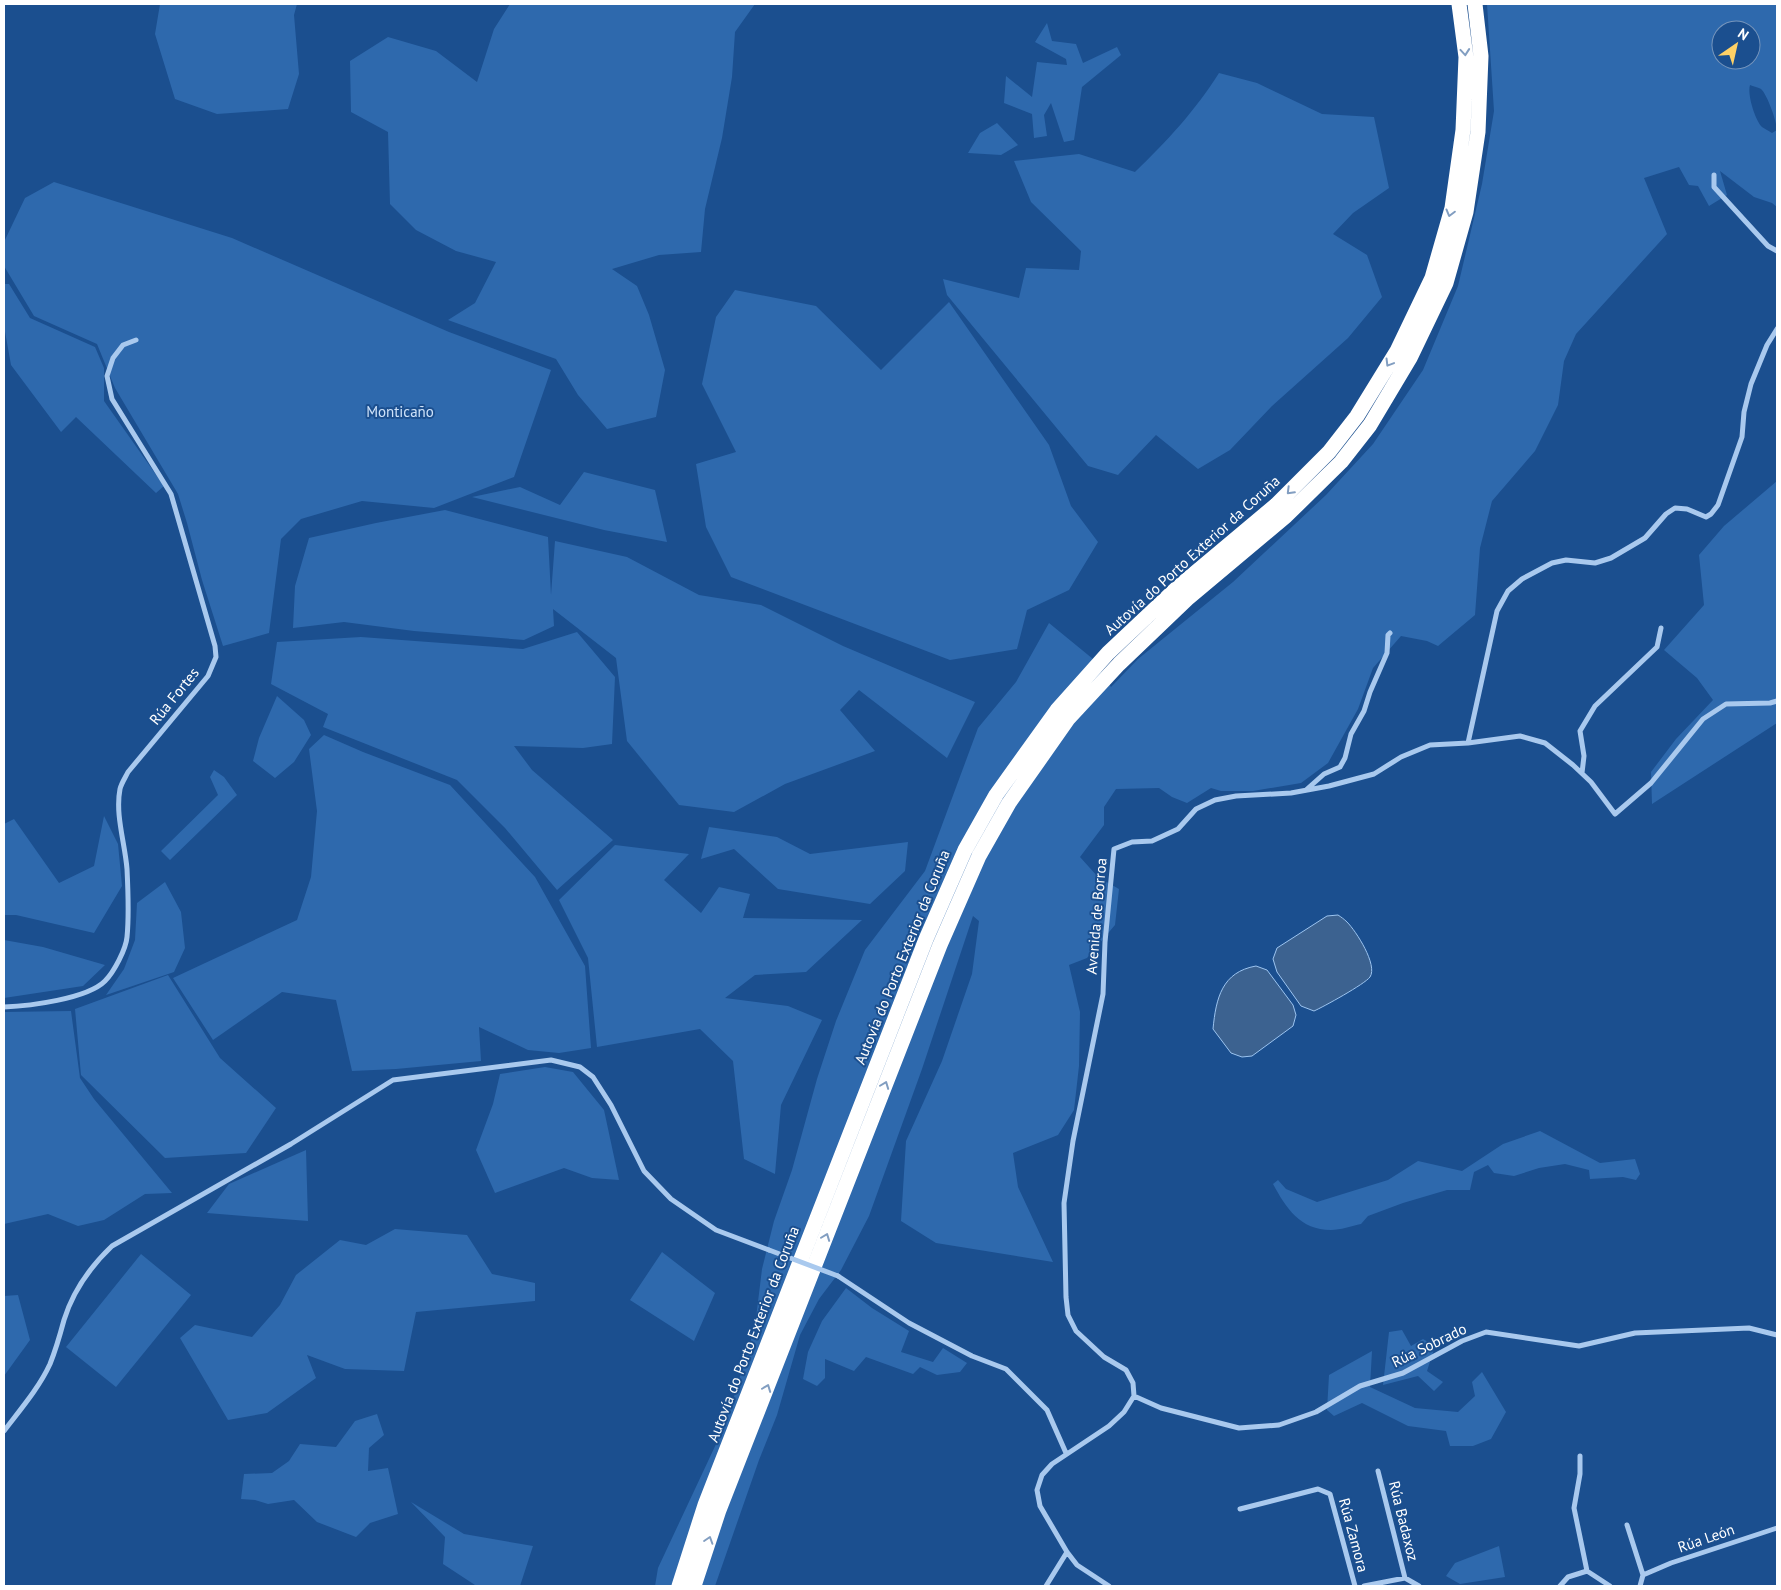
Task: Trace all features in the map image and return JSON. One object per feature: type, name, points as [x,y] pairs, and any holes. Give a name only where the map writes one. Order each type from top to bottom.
[{"type":"highway","name":"Autovía do Porto Exterior da Coruña","points":[[678,1586],[705,1505],[922,948],[965,850],[996,795],[1056,710],[1108,653],[1177,588],[1276,505],[1329,452],[1357,416],[1397,351],[1432,278],[1452,208],[1464,121],[1466,57],[1460,4]]},
{"type":"highway","name":"Autovía do Porto Exterior da Coruña","points":[[694,1586],[719,1510],[940,945],[979,856],[1004,811],[1068,719],[1119,664],[1187,599],[1286,516],[1341,462],[1370,425],[1410,358],[1446,283],[1466,212],[1478,122],[1481,56],[1474,4]]},
{"type":"street","points":[[1714,175],[1714,187],[1768,246],[1777,251]]},
{"type":"street","points":[[1468,743],[1498,611],[1508,592],[1522,579],[1552,563],[1566,560],[1595,563],[1611,558],[1645,538],[1666,514],[1675,508],[1687,509],[1706,517],[1711,514],[1718,505],[1742,437],[1744,412],[1752,384],[1767,344],[1777,329]]},
{"type":"street","name":"Rúa Fortes","points":[[4,1007],[67,998],[86,992],[105,981],[119,960],[127,939],[127,868],[120,826],[120,788],[128,772],[208,676],[216,657],[215,646],[171,494],[112,399],[107,376],[113,358],[123,345],[136,340]]},
{"type":"street","points":[[1582,773],[1584,756],[1580,731],[1595,706],[1657,647],[1661,628]]},
{"type":"street","points":[[1306,790],[1324,774],[1340,767],[1345,758],[1351,734],[1364,711],[1387,653],[1388,635],[1390,632]]},
{"type":"street","name":"Avenida de Borroa","points":[[1134,1396],[1133,1383],[1126,1370],[1104,1357],[1076,1331],[1068,1315],[1066,1297],[1064,1203],[1075,1132],[1103,994],[1105,942],[1114,848],[1132,842],[1152,841],[1178,829],[1196,809],[1215,800],[1236,796],[1291,793],[1374,774],[1400,757],[1430,744],[1468,743],[1520,736],[1545,743],[1582,773],[1615,814],[1651,783],[1702,719],[1726,704],[1770,703],[1777,701]]},
{"type":"street","points":[[4,1431],[36,1388],[48,1368],[59,1340],[64,1319],[85,1276],[112,1246],[291,1144],[393,1080],[551,1060],[580,1067],[593,1077],[611,1105],[644,1171],[671,1200],[716,1230],[838,1276],[909,1323],[972,1356],[1006,1369],[1047,1410],[1066,1453]]},
{"type":"street","name":"Rúa Sobrado","points":[[1134,1396],[1161,1408],[1239,1428],[1279,1425],[1316,1412],[1360,1386],[1403,1373],[1462,1341],[1486,1332],[1579,1346],[1635,1333],[1749,1328],[1777,1335]]},
{"type":"street","points":[[1109,1586],[1077,1565],[1067,1552],[1040,1506],[1037,1490],[1042,1475],[1052,1464],[1109,1426],[1124,1412],[1134,1396]]},
{"type":"street","points":[[1580,1456],[1580,1474],[1574,1508],[1587,1571],[1610,1586]]},
{"type":"street","name":"Rúa Badaxoz","points":[[1378,1471],[1405,1578]]},
{"type":"street","name":"Rúa Zamora","points":[[1240,1510],[1318,1489],[1330,1494],[1354,1586]]},
{"type":"street","points":[[1627,1524],[1643,1575],[1640,1586]]},
{"type":"street","name":"Rúa León","points":[[1643,1575],[1698,1554],[1777,1528]]},
{"type":"street","points":[[1046,1586],[1067,1552]]},
{"type":"street","points":[[1560,1586],[1568,1576],[1587,1571]]},
{"type":"street","points":[[1364,1586],[1405,1578],[1419,1586]]},
{"type":"green space","points":[[160,4],[297,4],[294,15],[299,74],[288,109],[217,114],[175,99],[155,34]]},
{"type":"green space","points":[[510,4],[755,4],[735,32],[732,77],[722,138],[705,209],[701,252],[659,255],[612,269],[637,286],[649,315],[665,370],[656,417],[607,429],[578,395],[556,359],[448,320],[475,303],[496,262],[456,251],[416,230],[390,204],[388,132],[351,112],[350,61],[388,37],[436,51],[477,82],[494,29]]},
{"type":"green space","points":[[1487,4],[1777,4],[1777,130],[1777,207],[1772,203],[1754,197],[1720,171],[1727,195],[1709,206],[1698,186],[1689,185],[1679,167],[1644,178],[1667,234],[1576,334],[1564,361],[1558,405],[1535,451],[1492,501],[1480,548],[1475,615],[1438,646],[1427,641],[1401,636],[1373,668],[1358,709],[1328,763],[1301,783],[1253,791],[1221,791],[1211,788],[1187,803],[1172,797],[1159,788],[1116,789],[1104,807],[1104,825],[1080,857],[1098,877],[1119,889],[1115,925],[1087,958],[1069,965],[1080,1012],[1079,1066],[1074,1110],[1058,1135],[1013,1153],[1018,1187],[1053,1262],[936,1243],[901,1221],[906,1141],[942,1061],[972,974],[979,921],[973,916],[922,1069],[869,1216],[841,1270],[819,1299],[800,1335],[777,1415],[759,1460],[715,1586],[655,1586],[658,1568],[717,1442],[733,1400],[755,1326],[762,1269],[774,1221],[792,1170],[817,1079],[836,1021],[865,950],[925,871],[978,728],[1016,682],[1049,623],[1093,659],[1111,687],[1138,659],[1233,582],[1326,495],[1373,444],[1423,370],[1458,286],[1482,184],[1494,111]],"holes":[[[1750,85],[1761,89],[1769,102],[1777,130],[1772,133],[1759,124],[1752,107]]]},
{"type":"green space","points":[[1047,23],[1052,41],[1076,44],[1083,63],[1117,47],[1121,55],[1082,87],[1074,140],[1064,142],[1051,103],[1044,115],[1047,136],[1034,138],[1032,114],[1004,103],[1006,76],[1032,97],[1037,62],[1067,65],[1066,59],[1035,42]]},
{"type":"green space","points":[[1219,73],[1257,83],[1322,114],[1374,117],[1389,188],[1353,213],[1333,234],[1367,255],[1382,297],[1348,338],[1272,406],[1230,450],[1198,469],[1156,435],[1118,475],[1088,466],[947,295],[943,279],[1019,298],[1026,268],[1079,270],[1081,251],[1031,202],[1014,161],[1079,154],[1135,172],[1180,125]]},
{"type":"green space","points":[[997,123],[1018,145],[1001,155],[968,153],[980,133]]},
{"type":"green space","name":"Monticaño","points":[[54,182],[232,238],[449,332],[551,370],[514,477],[434,508],[362,501],[301,519],[281,539],[269,633],[223,646],[178,494],[115,388],[97,344],[34,316],[4,266],[4,242],[25,198]]},
{"type":"green space","points":[[4,284],[9,284],[30,318],[95,347],[104,368],[104,401],[164,486],[156,493],[76,417],[61,432],[11,365],[4,326]]},
{"type":"green space","points":[[735,290],[816,306],[881,370],[949,302],[1049,445],[1071,506],[1098,542],[1069,590],[1027,610],[1017,649],[950,660],[731,577],[706,527],[696,464],[736,452],[702,384],[716,317]]},
{"type":"green space","points":[[584,472],[655,490],[667,542],[604,530],[472,497],[520,487],[560,505]]},
{"type":"green space","points":[[1777,481],[1777,723],[1652,804],[1651,772],[1676,739],[1713,700],[1697,678],[1664,650],[1704,605],[1699,555],[1724,526]]},
{"type":"green space","points":[[445,510],[548,537],[551,595],[555,541],[627,557],[699,595],[761,605],[843,646],[975,702],[947,758],[859,690],[840,710],[875,751],[785,784],[734,812],[679,805],[627,741],[616,658],[553,609],[554,626],[524,640],[414,631],[344,622],[293,628],[295,586],[309,538]]},
{"type":"green space","points":[[577,632],[615,677],[612,744],[583,748],[514,746],[532,770],[613,840],[557,890],[505,828],[457,780],[323,727],[328,714],[271,684],[277,642],[361,637],[523,649]]},
{"type":"green space","points":[[277,696],[304,720],[311,735],[294,762],[275,778],[253,761],[259,738]]},
{"type":"green space","points":[[324,735],[450,785],[535,877],[585,966],[591,1048],[559,1053],[528,1050],[479,1027],[481,1061],[352,1071],[336,1000],[282,992],[213,1040],[173,978],[297,920],[311,877],[317,811],[309,749]]},
{"type":"green space","points":[[214,770],[224,777],[237,795],[170,860],[161,851],[218,795],[210,777]]},
{"type":"green space","points":[[104,816],[118,844],[122,886],[94,933],[16,915],[4,915],[4,824],[14,819],[59,883],[94,866]]},
{"type":"green space","points":[[709,827],[777,837],[810,854],[908,842],[905,871],[870,904],[778,889],[734,849],[701,859]]},
{"type":"green space","points":[[615,845],[689,854],[664,880],[701,913],[719,887],[750,894],[743,918],[862,920],[806,972],[755,975],[725,998],[788,1006],[822,1020],[781,1105],[775,1174],[744,1159],[733,1061],[700,1029],[597,1047],[588,958],[559,900]]},
{"type":"green space","points":[[165,882],[181,912],[185,948],[174,972],[106,995],[124,969],[135,940],[137,903]]},
{"type":"green space","points":[[4,940],[43,947],[105,965],[83,986],[4,998]]},
{"type":"green space","points":[[168,975],[220,1058],[276,1108],[246,1153],[165,1158],[81,1075],[75,1009]]},
{"type":"green space","points":[[71,1011],[80,1078],[94,1099],[172,1193],[145,1194],[104,1220],[78,1226],[48,1214],[4,1224],[4,1012]]},
{"type":"green space","points":[[545,1067],[573,1072],[604,1110],[619,1180],[592,1178],[564,1168],[495,1193],[476,1150],[493,1104],[500,1074]]},
{"type":"green space","points":[[1540,1131],[1600,1163],[1635,1159],[1640,1174],[1636,1180],[1623,1177],[1590,1179],[1589,1170],[1565,1164],[1539,1168],[1514,1176],[1494,1173],[1488,1165],[1474,1172],[1470,1190],[1447,1190],[1368,1216],[1361,1224],[1331,1230],[1320,1229],[1302,1222],[1289,1209],[1273,1184],[1278,1180],[1286,1189],[1317,1202],[1388,1180],[1418,1161],[1462,1171],[1503,1144]]},
{"type":"green space","points":[[306,1150],[308,1221],[207,1213],[229,1184]]},
{"type":"green space","points":[[395,1229],[467,1235],[492,1274],[535,1283],[535,1301],[416,1312],[404,1371],[345,1369],[307,1355],[316,1378],[267,1413],[228,1420],[180,1338],[195,1325],[252,1337],[280,1305],[296,1275],[340,1240],[366,1245]]},
{"type":"green space","points":[[662,1252],[715,1293],[694,1341],[630,1300]]},
{"type":"green space","points":[[141,1254],[191,1295],[116,1387],[66,1347]]},
{"type":"green space","points":[[846,1288],[872,1308],[909,1331],[901,1352],[933,1362],[943,1348],[967,1363],[960,1372],[937,1375],[920,1367],[913,1374],[866,1357],[854,1371],[825,1359],[825,1378],[817,1386],[803,1379],[808,1352],[822,1321]]},
{"type":"green space","points":[[18,1295],[30,1340],[4,1376],[4,1296]]},
{"type":"green space","points":[[1402,1330],[1411,1346],[1423,1339],[1435,1346],[1427,1371],[1443,1382],[1434,1391],[1418,1376],[1383,1385],[1389,1332]]},
{"type":"green space","points":[[1372,1351],[1370,1387],[1415,1408],[1458,1412],[1475,1396],[1472,1382],[1482,1372],[1506,1412],[1491,1439],[1473,1446],[1450,1446],[1446,1431],[1408,1426],[1362,1403],[1334,1416],[1327,1410],[1329,1375]]},
{"type":"green space","points":[[377,1414],[384,1435],[369,1448],[368,1471],[388,1468],[398,1514],[370,1523],[356,1537],[317,1522],[294,1500],[268,1504],[255,1500],[241,1499],[244,1474],[272,1473],[289,1461],[300,1444],[336,1447],[355,1421]]},
{"type":"green space","points":[[411,1502],[464,1534],[533,1546],[520,1586],[475,1585],[443,1564],[445,1537]]},
{"type":"green space","points":[[1499,1546],[1505,1577],[1460,1584],[1446,1576],[1455,1563]]},
{"type":"shaded area","points":[[1338,915],[1356,933],[1365,948],[1372,972],[1370,977],[1360,985],[1314,1011],[1301,1006],[1277,972],[1273,959],[1277,948],[1327,916]]},
{"type":"shaded area","points":[[1256,966],[1267,970],[1293,1005],[1296,1015],[1293,1026],[1252,1056],[1242,1057],[1231,1053],[1213,1029],[1214,1018],[1219,997],[1228,980],[1245,969]]}]
